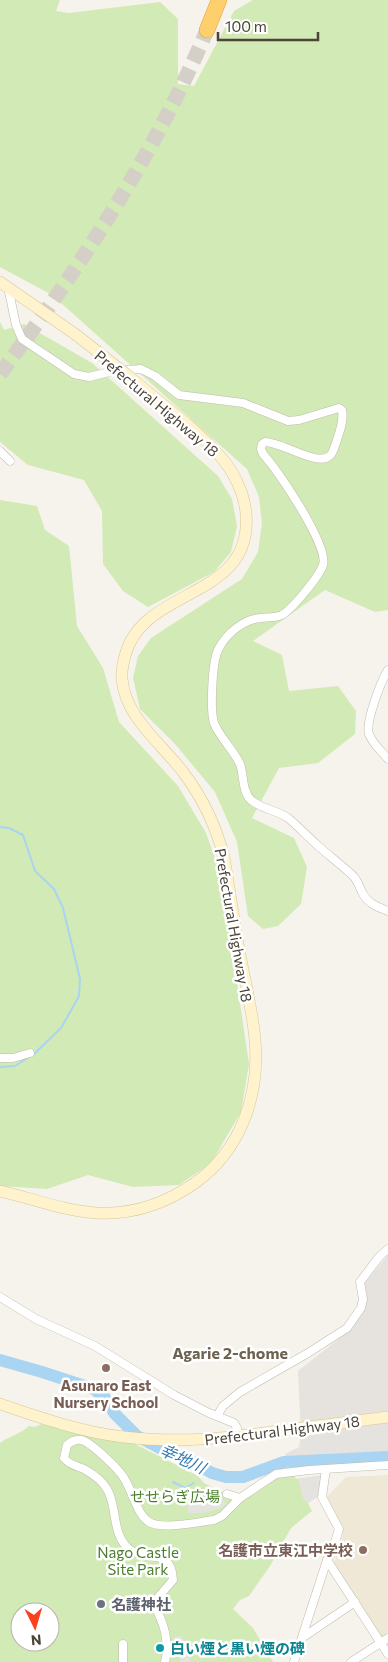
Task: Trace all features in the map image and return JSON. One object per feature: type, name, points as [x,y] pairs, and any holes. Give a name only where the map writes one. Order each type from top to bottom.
[{"type":"highway","points":[[219,0],[210,24],[223,0]]},
{"type":"main road","name":"Prefectural Highway 18","points":[[0,1191],[65,1208],[94,1213],[137,1211],[155,1205],[197,1182],[216,1164],[234,1140],[249,1107],[254,1089],[256,1066],[254,1031],[224,857],[218,837],[206,810],[183,772],[143,726],[131,708],[122,679],[122,666],[130,641],[148,619],[209,584],[227,570],[235,560],[244,542],[246,531],[245,504],[235,480],[220,456],[196,432],[75,334],[4,285]]},
{"type":"main road","name":"Prefectural Highway 18","points":[[0,1404],[84,1430],[124,1436],[196,1440],[388,1417]]},
{"type":"street","points":[[4,285],[22,339],[74,374],[89,377],[114,371],[141,369],[179,395],[243,403],[288,421],[300,420],[339,408],[342,410],[342,421],[338,436],[327,458],[302,454],[274,442],[264,442],[262,444],[261,450],[284,481],[300,509],[321,550],[324,561],[321,570],[310,585],[284,613],[246,622],[233,630],[223,642],[215,656],[212,715],[221,735],[237,758],[243,774],[247,795],[251,800],[287,817],[356,878],[366,899],[388,911]]},
{"type":"street","points":[[0,451],[10,461]]},
{"type":"street","points":[[388,670],[378,693],[368,725],[368,733],[388,759]]},
{"type":"street","points":[[0,1058],[13,1058],[30,1053]]},
{"type":"street","points":[[217,1416],[223,1406],[240,1392],[347,1328],[364,1298],[360,1282],[378,1257],[388,1249]]},
{"type":"street","points":[[0,1297],[36,1319],[95,1346],[174,1395],[234,1424],[239,1436]]},
{"type":"street","points":[[165,1662],[167,1648],[164,1626],[156,1611],[155,1601],[173,1580],[172,1566],[167,1561],[131,1551],[123,1544],[118,1535],[112,1499],[106,1487],[98,1478],[67,1462],[64,1458],[67,1445],[81,1440],[102,1455],[122,1475],[135,1499],[138,1512],[150,1523],[159,1525],[214,1520],[222,1516],[240,1498],[276,1474],[388,1465]]},
{"type":"street","points":[[294,1662],[326,1560],[332,1552],[339,1530],[322,1497],[326,1469]]},
{"type":"street","points":[[227,1494],[240,1498]]},
{"type":"street","points":[[326,1560],[388,1654]]},
{"type":"street","points":[[302,1638],[355,1602]]},
{"type":"street","points":[[351,1662],[388,1638]]},
{"type":"street","points":[[123,1644],[123,1662]]},
{"type":"shaded area","points":[[388,1255],[388,1453],[288,1461],[285,1454],[299,1447],[301,1435],[298,1371],[350,1330],[365,1305],[364,1284]]},
{"type":"shaded area","points":[[388,1429],[388,1451],[289,1460],[287,1454],[300,1448],[301,1439]]},
{"type":"shaded area","points":[[324,1475],[319,1496],[308,1503],[303,1498],[298,1479]]},
{"type":"shaded area","name":"名護市立東江中学校","points":[[388,1475],[388,1636],[383,1640],[333,1567],[343,1534],[326,1498],[346,1477]]},
{"type":"shaded area","points":[[218,1491],[226,1504],[219,1509],[201,1513],[188,1513],[188,1502],[194,1498]]},
{"type":"shaded area","points":[[182,1636],[191,1662],[181,1662],[173,1637]]},
{"type":"green space","points":[[0,0],[60,0],[56,11],[69,13],[160,2],[178,19],[178,84],[194,86],[234,11],[253,0],[388,0],[388,610],[375,612],[325,590],[253,641],[282,655],[289,691],[338,686],[356,711],[355,734],[318,763],[279,768],[252,818],[294,838],[307,867],[301,904],[278,926],[263,929],[248,916],[237,842],[215,792],[175,744],[140,709],[133,678],[138,656],[151,638],[242,579],[258,552],[262,523],[259,497],[247,469],[52,295],[0,267]]},
{"type":"green space","points":[[0,322],[4,330],[24,324],[92,363],[218,476],[232,499],[237,526],[231,552],[214,572],[148,607],[123,591],[103,564],[102,511],[84,480],[28,465],[0,442]]},
{"type":"green space","points":[[0,500],[37,506],[45,530],[69,546],[77,626],[103,668],[119,722],[178,786],[206,833],[221,875],[249,1064],[241,1112],[211,1163],[179,1185],[133,1187],[88,1175],[47,1189],[0,1186]]},
{"type":"green space","name":"Nago Castle Site Park","points":[[41,1424],[133,1443],[198,1476],[204,1483],[235,1499],[285,1474],[294,1475],[296,1479],[324,1475],[319,1496],[308,1503],[312,1511],[291,1528],[270,1566],[249,1596],[240,1600],[233,1609],[253,1628],[273,1662],[0,1662],[0,1443],[29,1426],[35,1427]]},
{"type":"waterway","points":[[0,827],[9,828],[23,835],[35,871],[54,889],[63,908],[80,979],[79,996],[61,1028],[33,1055]]},
{"type":"waterway","points":[[0,1067],[15,1066],[29,1057]]},
{"type":"waterway","name":"幸地川","points":[[0,1360],[94,1389],[105,1398],[114,1413],[137,1436],[212,1473],[226,1477],[243,1477],[284,1462],[388,1457]]},
{"type":"waterway","points":[[173,1482],[185,1488],[194,1483]]},
{"type":"tunnel","points":[[0,374],[59,293],[140,165],[164,121],[207,30]]},
{"type":"place","name":"Asunaro East Nursery School","points":[[106,1368]]},
{"type":"place","name":"名護市立東江中学校","points":[[363,1550]]},
{"type":"place","name":"名護神社","points":[[101,1604]]},
{"type":"place","name":"白い煙と黒い煙の碑","points":[[160,1648]]},
{"type":"district","name":"Agarie 2-chome","points":[[230,1352]]},
{"type":"park label","name":"せせらぎ広場","points":[[175,1496]]}]
